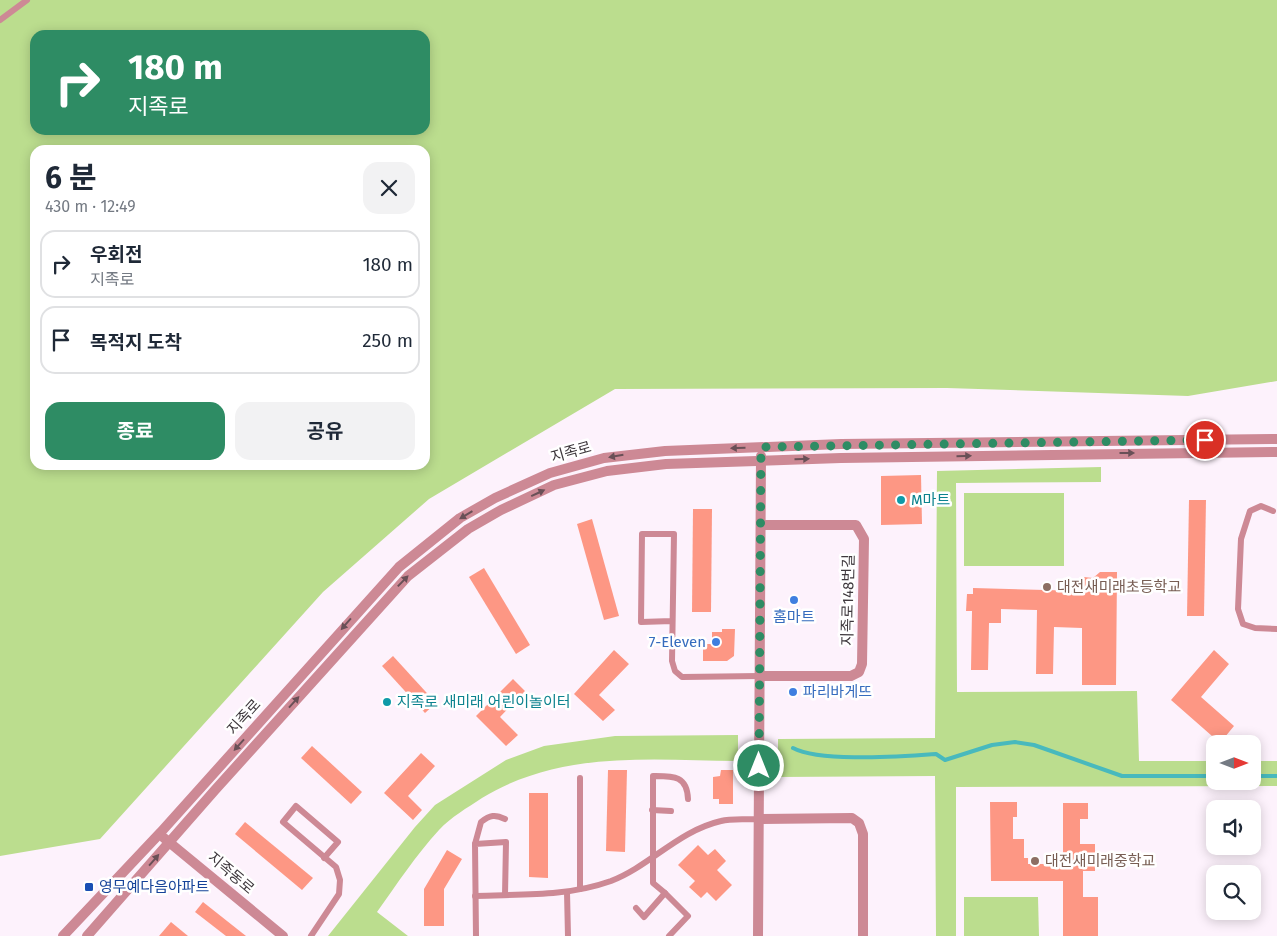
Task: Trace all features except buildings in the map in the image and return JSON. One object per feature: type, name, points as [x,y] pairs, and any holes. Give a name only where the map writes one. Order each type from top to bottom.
[{"type":"street","name":"지족로","points":[[63,936],[159,834],[399,567],[460,518],[495,498],[550,473],[604,458],[657,451],[761,447],[1277,439]]},
{"type":"street","points":[[758,936],[761,447]]},
{"type":"street","name":"지족로","points":[[87,936],[408,576],[468,529],[501,510],[554,485],[607,471],[666,464],[761,460],[1277,452]]},
{"type":"street","name":"지족로148번길","points":[[760,676],[851,676],[859,672],[862,664],[864,539],[856,525],[761,525]]},
{"type":"street","points":[[759,819],[852,818],[859,823],[864,834],[863,936]]},
{"type":"street","name":"지족동로","points":[[159,834],[283,936]]},
{"type":"lane","points":[[0,20],[27,0]]},
{"type":"lane","points":[[1273,511],[1261,506],[1250,511],[1244,522],[1241,539],[1238,609],[1244,624],[1256,628],[1277,628]]},
{"type":"lane","points":[[672,621],[641,622],[642,534],[674,534],[672,661],[675,671],[682,677],[760,676]]},
{"type":"lane","points":[[669,936],[688,916],[653,883],[653,776],[673,776],[683,782],[687,788],[688,799]]},
{"type":"lane","points":[[580,778],[580,889]]},
{"type":"lane","points":[[311,936],[338,894],[340,880],[336,867],[324,858],[283,822],[296,806],[338,842],[324,858]]},
{"type":"lane","points":[[652,810],[670,811]]},
{"type":"lane","points":[[476,936],[476,844],[481,822],[488,817],[497,815],[505,819]]},
{"type":"lane","points":[[475,896],[567,892],[610,881],[633,871],[670,844],[714,823],[759,819]]},
{"type":"lane","points":[[476,844],[506,842],[505,895]]},
{"type":"lane","points":[[567,892],[568,936]]},
{"type":"lane","points":[[636,908],[644,917],[665,893]]},
{"type":"green space","points":[[0,0],[1277,0],[1277,381],[1188,396],[947,388],[615,389],[429,499],[323,592],[100,839],[0,856]]},
{"type":"green space","points":[[1101,467],[1101,482],[956,483],[957,692],[1137,691],[1139,761],[1206,761],[1206,786],[956,787],[956,936],[936,936],[935,776],[778,777],[778,739],[935,738],[937,471]]},
{"type":"green space","points":[[964,493],[1064,493],[1064,566],[964,566]]},
{"type":"green space","points":[[738,735],[738,761],[606,761],[574,765],[543,772],[512,783],[482,798],[444,825],[415,860],[377,912],[408,936],[328,936],[415,827],[435,805],[506,760],[544,746],[615,736]]},
{"type":"green space","points":[[1261,761],[1277,761],[1277,786],[1261,786]]},
{"type":"green space","points":[[964,897],[1038,897],[1039,936],[964,936]]},
{"type":"waterway","points":[[793,748],[822,756],[883,757],[936,754],[945,760],[992,745],[1015,742],[1034,745],[1122,776],[1206,776]]},
{"type":"waterway","points":[[1261,776],[1277,776]]},
{"type":"place","name":"M마트","points":[[901,500]]},
{"type":"place","name":"대전새미래초등학교","points":[[1047,587]]},
{"type":"place","name":"홈마트","points":[[794,600]]},
{"type":"place","name":"7-Eleven","points":[[716,642]]},
{"type":"place","name":"파리바게뜨","points":[[793,692]]},
{"type":"place","name":"지족로 새미래 어린이놀이터","points":[[387,702]]},
{"type":"place","name":"대전새미래중학교","points":[[1035,861]]},
{"type":"place","name":"영무예다음아파트","points":[[89,887]]},
{"type":"route","points":[[759,766],[761,447],[841,444],[1205,440]]}]
